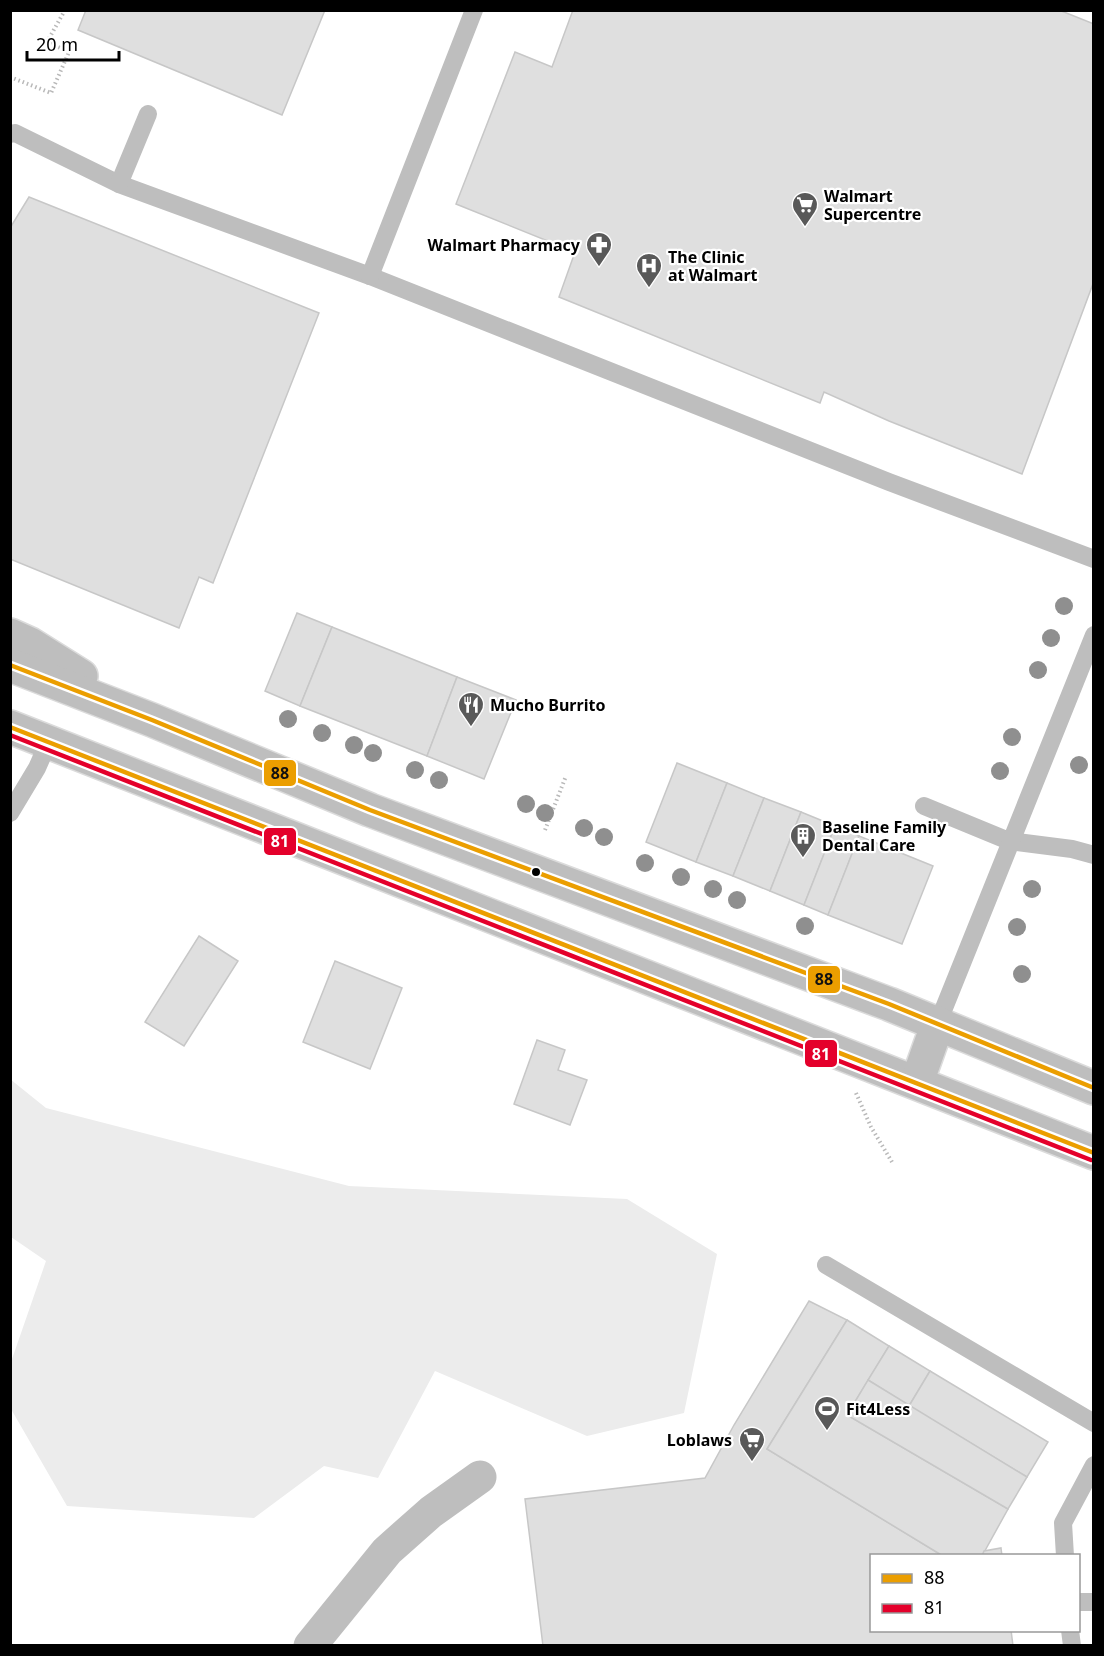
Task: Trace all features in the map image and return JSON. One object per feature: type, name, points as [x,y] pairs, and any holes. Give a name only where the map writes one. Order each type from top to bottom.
[{"type":"main road","points":[[10,635],[30,644],[152,720]]},
{"type":"main road","points":[[10,665],[152,720],[370,810],[938,1023],[1094,1088]]},
{"type":"main road","points":[[10,727],[1094,1153]]},
{"type":"main road","points":[[917,1082],[938,1023]]},
{"type":"main road","points":[[310,1646],[387,1551],[431,1512],[480,1477]]},
{"type":"lane","points":[[370,276],[474,10]]},
{"type":"lane","points":[[119,184],[148,114]]},
{"type":"lane","points":[[12,131],[119,184],[370,276],[889,482],[1094,559]]},
{"type":"lane","points":[[938,1023],[1009,840],[1094,635]]},
{"type":"lane","points":[[10,813],[37,768],[49,741]]},
{"type":"lane","points":[[924,806],[1009,840],[1072,849],[1094,855]]},
{"type":"lane","points":[[826,1265],[1094,1423]]},
{"type":"lane","points":[[1065,1554],[1063,1523],[1094,1465]]},
{"type":"path","points":[[10,77],[51,93],[69,52],[47,42],[65,10]]},
{"type":"path","points":[[545,830],[566,776]]},
{"type":"path","points":[[854,1090],[871,1127],[892,1162]]},
{"type":"shaded area","points":[[10,1079],[46,1108],[349,1186],[627,1199],[717,1254],[684,1413],[587,1436],[435,1371],[378,1478],[324,1466],[254,1518],[67,1506],[11,1409],[11,1362],[46,1261],[11,1237]]},
{"type":"building","points":[[86,10],[325,10],[282,115],[78,30]]},
{"type":"building","name":"Walmart Supercentre","points":[[573,10],[1059,10],[1094,24],[1094,281],[1022,474],[889,421],[824,392],[820,403],[559,297],[575,252],[456,204],[515,52],[552,67]]},
{"type":"building","points":[[29,197],[319,313],[213,583],[199,577],[179,628],[10,559],[10,228]]},
{"type":"building","points":[[297,613],[332,627],[300,706],[265,691]]},
{"type":"building","points":[[332,627],[457,677],[427,756],[300,706]]},
{"type":"building","name":"Mucho Burrito","points":[[457,677],[516,700],[484,779],[427,756]]},
{"type":"building","points":[[677,763],[727,783],[696,862],[646,842]]},
{"type":"building","points":[[727,783],[764,798],[733,876],[696,862]]},
{"type":"building","points":[[764,798],[801,812],[770,891],[733,876]]},
{"type":"building","name":"Baseline Family Dental Care","points":[[801,812],[835,826],[804,905],[770,891]]},
{"type":"building","points":[[835,826],[859,836],[828,915],[804,905]]},
{"type":"building","points":[[859,836],[933,866],[902,944],[828,915]]},
{"type":"building","points":[[199,936],[238,961],[184,1046],[145,1022]]},
{"type":"building","points":[[335,961],[402,988],[370,1069],[303,1042]]},
{"type":"building","points":[[537,1040],[565,1050],[558,1070],[587,1080],[570,1125],[514,1104]]},
{"type":"building","name":"Loblaws","points":[[809,1301],[847,1320],[767,1449],[940,1554],[870,1554],[870,1632],[1011,1632],[1013,1646],[543,1646],[525,1499],[705,1478],[734,1425]]},
{"type":"building","name":"Fit4Less","points":[[847,1320],[889,1346],[847,1415],[1008,1509],[983,1554],[940,1554],[767,1449]]},
{"type":"building","points":[[889,1346],[930,1371],[909,1406],[868,1380]]},
{"type":"building","points":[[930,1371],[1048,1442],[1027,1477],[909,1406]]},
{"type":"building","points":[[868,1380],[1027,1477],[1008,1509],[847,1415]]},
{"type":"building","points":[[1001,1548],[1002,1554],[983,1554],[984,1551]]},
{"type":"transit line","name":"88","points":[[10,665],[152,720],[370,810],[889,1004],[1094,1088]]},
{"type":"transit line","name":"88","points":[[10,727],[1094,1153]]},
{"type":"transit line","name":"81","points":[[10,735],[1091,1160]]},
{"type":"place","name":"Walmart Supercentre","points":[[805,228]]},
{"type":"place","name":"Walmart Pharmacy","points":[[599,268]]},
{"type":"place","name":"The Clinic at Walmart","points":[[649,289]]},
{"type":"place","name":"Mucho Burrito","points":[[471,728]]},
{"type":"place","name":"Baseline Family Dental Care","points":[[803,859]]},
{"type":"place","name":"Fit4Less","points":[[827,1432]]},
{"type":"place","name":"Loblaws","points":[[752,1463]]}]
